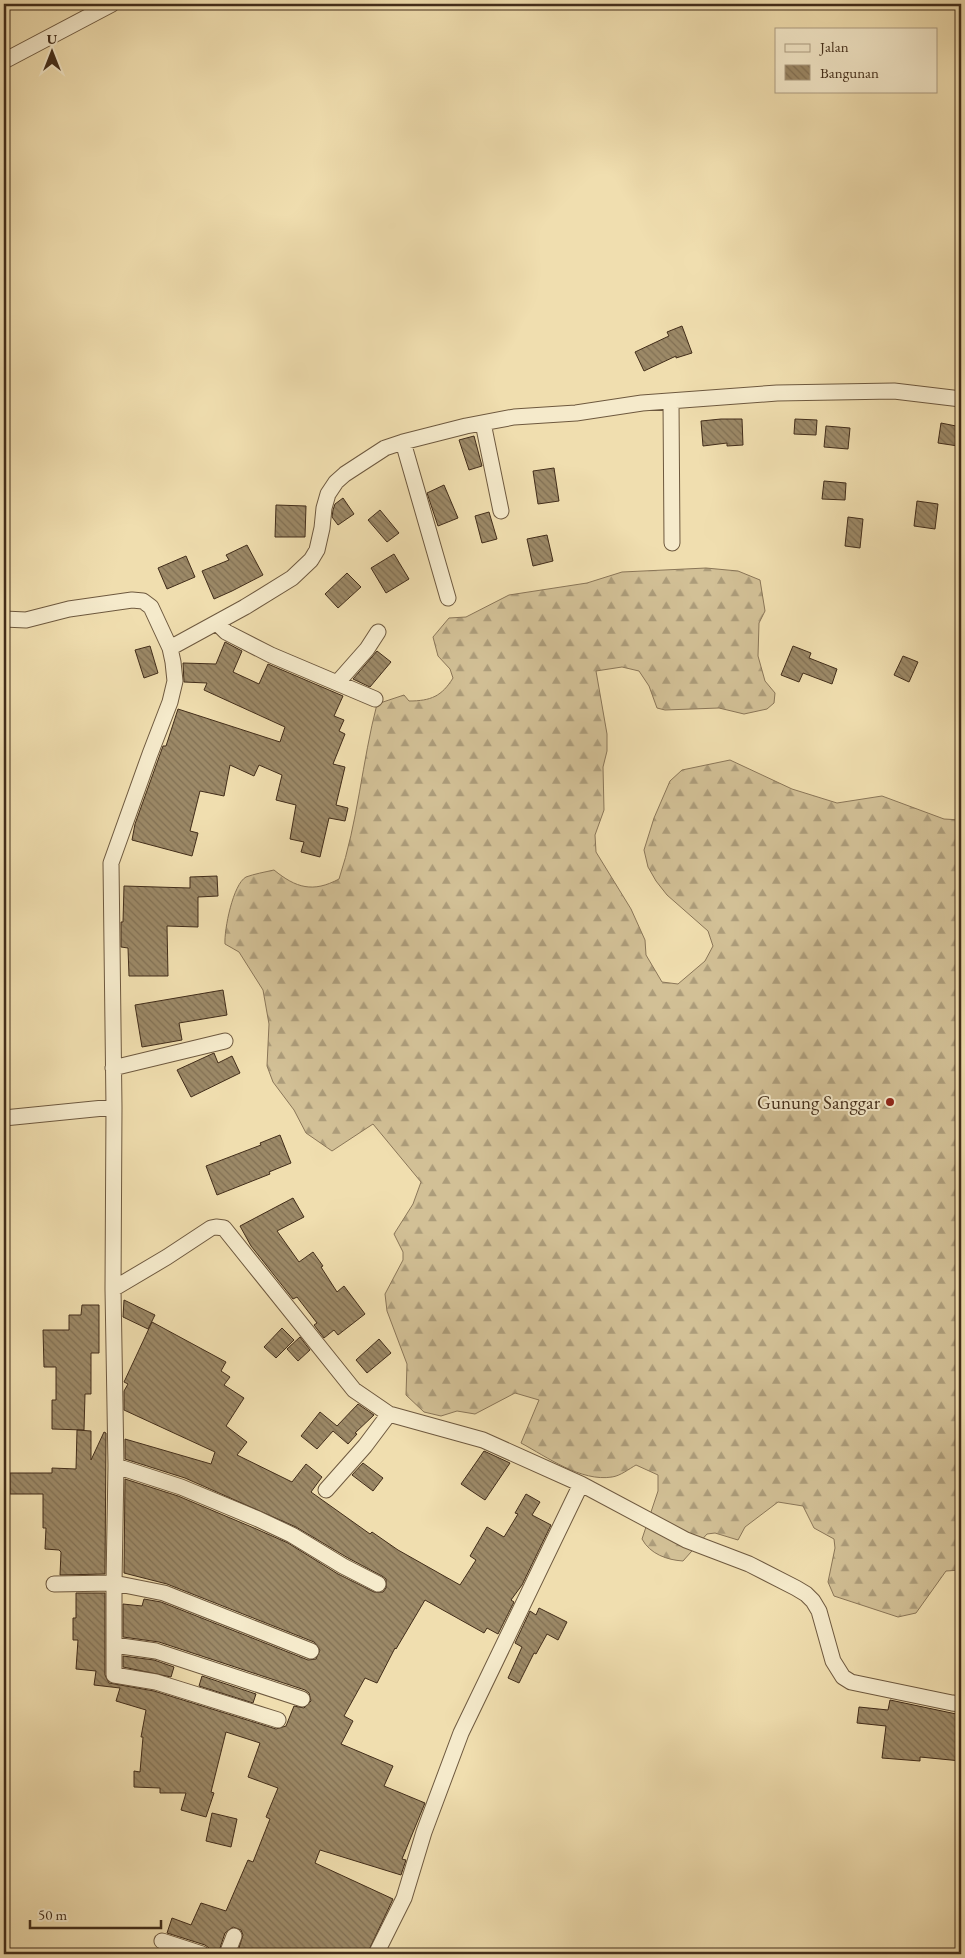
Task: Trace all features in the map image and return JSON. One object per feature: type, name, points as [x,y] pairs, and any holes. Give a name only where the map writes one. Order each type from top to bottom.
[{"type":"street","points":[[4,62],[112,4]]},
{"type":"street","points":[[170,648],[245,608],[292,578],[311,560],[320,540],[324,508],[328,494],[336,482],[385,448],[403,442],[514,417],[576,413],[642,403],[777,392],[894,391],[961,399]]},
{"type":"street","points":[[671,401],[672,543]]},
{"type":"street","points":[[483,423],[501,511]]},
{"type":"street","points":[[403,442],[448,598]]},
{"type":"street","points":[[4,619],[26,620],[69,610],[137,600],[143,601],[151,607],[170,648],[175,681],[170,702],[111,864],[114,1107],[113,1289],[116,1466],[114,1675],[156,1682],[278,1720]]},
{"type":"street","points":[[218,622],[226,632],[271,655],[375,699]]},
{"type":"street","points":[[336,683],[367,649],[378,632]]},
{"type":"street","points":[[113,1068],[225,1041]]},
{"type":"street","points":[[4,1118],[114,1107]]},
{"type":"street","points":[[113,1289],[168,1257],[211,1228],[224,1228],[354,1390],[389,1414],[483,1440],[581,1484],[686,1540],[749,1564],[806,1594],[819,1611],[836,1667],[843,1677],[851,1682],[952,1704],[961,1704]]},
{"type":"street","points":[[326,1490],[365,1446],[389,1414]]},
{"type":"street","points":[[116,1466],[181,1487],[292,1535],[343,1566],[378,1584]]},
{"type":"street","points":[[376,1954],[404,1898],[424,1832],[460,1733],[581,1484]]},
{"type":"street","points":[[54,1584],[114,1583],[164,1593],[311,1651]]},
{"type":"street","points":[[114,1645],[156,1651],[302,1699]]},
{"type":"street","points":[[227,1954],[234,1936]]},
{"type":"street","points":[[162,1941],[202,1954]]},
{"type":"green space","points":[[706,568],[738,571],[760,580],[765,611],[759,623],[758,656],[765,681],[775,693],[774,703],[767,709],[744,714],[719,708],[665,710],[657,708],[649,686],[639,671],[622,667],[596,671],[607,734],[607,751],[603,767],[604,810],[595,835],[596,852],[631,909],[645,940],[646,955],[662,982],[678,984],[705,961],[713,946],[708,931],[667,895],[656,881],[648,867],[644,850],[654,818],[670,781],[682,770],[730,760],[792,789],[837,803],[882,796],[944,819],[961,820],[961,1570],[946,1571],[916,1613],[898,1617],[834,1596],[828,1582],[835,1548],[834,1539],[814,1528],[803,1506],[778,1502],[745,1527],[738,1540],[715,1533],[707,1534],[683,1561],[671,1559],[654,1552],[642,1539],[658,1491],[658,1475],[636,1465],[612,1477],[588,1476],[565,1467],[521,1443],[539,1400],[515,1393],[475,1414],[457,1411],[441,1416],[424,1412],[406,1395],[407,1364],[387,1311],[385,1294],[403,1260],[403,1252],[394,1234],[413,1204],[421,1182],[373,1124],[332,1151],[306,1133],[294,1110],[273,1082],[267,1066],[269,1024],[263,990],[239,952],[225,944],[226,929],[233,898],[241,881],[246,877],[274,870],[290,881],[313,887],[339,879],[351,836],[377,704],[404,695],[409,701],[424,700],[435,696],[445,689],[453,678],[450,669],[438,656],[433,637],[449,618],[466,617],[509,595],[587,583],[622,572]]},
{"type":"building","points":[[682,326],[692,353],[676,358],[676,356],[644,371],[635,352],[669,336],[667,332]]},
{"type":"building","points":[[742,419],[743,445],[727,446],[727,443],[703,446],[701,421]]},
{"type":"building","points":[[795,419],[817,420],[816,435],[794,434]]},
{"type":"building","points":[[941,423],[961,427],[958,446],[938,443]]},
{"type":"building","points":[[826,426],[850,428],[848,449],[824,447]]},
{"type":"building","points":[[474,436],[482,466],[469,470],[459,440]]},
{"type":"building","points":[[554,468],[559,501],[538,504],[533,471]]},
{"type":"building","points":[[824,481],[846,483],[845,500],[822,499]]},
{"type":"building","points":[[444,485],[458,518],[438,526],[427,493]]},
{"type":"building","points":[[343,498],[354,514],[338,525],[332,517],[333,510],[335,504]]},
{"type":"building","points":[[917,501],[938,504],[935,529],[914,526]]},
{"type":"building","points":[[276,505],[306,506],[305,537],[275,537]]},
{"type":"building","points":[[380,510],[399,533],[387,542],[368,520]]},
{"type":"building","points":[[489,512],[497,539],[482,543],[475,516]]},
{"type":"building","points":[[848,517],[863,519],[860,548],[845,546]]},
{"type":"building","points":[[547,535],[553,561],[533,566],[527,539]]},
{"type":"building","points":[[247,545],[263,575],[214,599],[202,571],[229,560],[226,555]]},
{"type":"building","points":[[394,554],[409,579],[386,593],[371,568]]},
{"type":"building","points":[[186,556],[195,577],[167,589],[158,568]]},
{"type":"building","points":[[347,573],[361,587],[338,608],[325,594]]},
{"type":"building","points":[[225,642],[242,651],[233,672],[259,684],[268,664],[343,696],[334,716],[344,720],[339,731],[345,734],[333,764],[345,767],[336,805],[348,808],[345,821],[329,818],[320,857],[301,852],[304,842],[290,839],[296,805],[276,800],[282,775],[259,765],[254,776],[230,765],[224,796],[200,791],[190,831],[198,833],[192,856],[132,840],[135,824],[163,746],[166,746],[178,709],[280,742],[285,727],[204,690],[207,683],[184,682],[183,663],[216,664]]},
{"type":"building","points":[[150,646],[158,673],[144,678],[135,650]]},
{"type":"building","points":[[793,646],[811,653],[809,658],[837,669],[832,684],[803,673],[799,682],[781,675]]},
{"type":"building","points":[[377,651],[391,662],[370,687],[353,679]]},
{"type":"building","points":[[903,656],[918,662],[909,682],[894,675]]},
{"type":"building","points":[[217,876],[218,896],[198,897],[198,927],[167,926],[168,976],[129,976],[128,948],[121,947],[124,886],[190,888],[190,877]]},
{"type":"building","points":[[223,990],[227,1015],[179,1023],[182,1040],[142,1047],[135,1005]]},
{"type":"building","points":[[214,1053],[218,1063],[232,1056],[240,1073],[191,1097],[177,1070]]},
{"type":"building","points":[[280,1135],[291,1163],[269,1172],[270,1174],[217,1195],[206,1166],[261,1145],[260,1143]]},
{"type":"building","points":[[293,1198],[304,1217],[277,1231],[299,1262],[313,1252],[337,1292],[344,1286],[365,1314],[338,1335],[334,1330],[324,1338],[314,1325],[317,1323],[297,1297],[293,1299],[251,1246],[240,1226]]},
{"type":"building","points":[[124,1300],[155,1315],[148,1329],[123,1317]]},
{"type":"building","points":[[82,1305],[99,1305],[99,1353],[91,1353],[91,1394],[85,1394],[84,1430],[52,1429],[52,1400],[56,1400],[56,1367],[44,1367],[43,1330],[69,1330],[69,1315],[81,1315]]},
{"type":"building","points":[[152,1322],[226,1362],[221,1371],[230,1377],[224,1385],[244,1398],[226,1426],[247,1442],[237,1455],[292,1482],[306,1464],[322,1477],[311,1492],[370,1534],[372,1532],[398,1550],[460,1585],[476,1560],[470,1556],[487,1527],[504,1537],[518,1514],[515,1513],[526,1494],[540,1502],[532,1515],[551,1525],[522,1585],[511,1600],[514,1602],[498,1634],[487,1628],[484,1633],[425,1600],[395,1648],[377,1683],[365,1678],[344,1716],[353,1721],[341,1744],[393,1766],[384,1786],[425,1803],[402,1859],[406,1860],[401,1875],[320,1850],[315,1863],[393,1899],[367,1954],[237,1954],[243,1935],[241,1930],[233,1927],[225,1933],[218,1954],[211,1954],[209,1948],[205,1945],[167,1933],[172,1918],[191,1925],[201,1903],[226,1911],[248,1860],[253,1862],[270,1819],[266,1817],[278,1788],[248,1777],[260,1743],[226,1732],[211,1792],[214,1793],[206,1817],[181,1810],[186,1793],[160,1793],[160,1788],[134,1787],[134,1771],[140,1772],[143,1737],[141,1737],[146,1710],[116,1701],[120,1688],[94,1685],[96,1671],[76,1669],[78,1640],[73,1640],[73,1618],[76,1618],[76,1593],[105,1593],[105,1675],[109,1683],[154,1691],[276,1729],[286,1726],[294,1706],[304,1708],[311,1701],[309,1693],[305,1690],[159,1642],[123,1637],[123,1604],[142,1606],[144,1599],[161,1602],[308,1660],[316,1659],[320,1650],[314,1642],[167,1584],[124,1573],[125,1479],[178,1496],[288,1543],[338,1574],[374,1592],[383,1592],[386,1588],[386,1579],[382,1576],[296,1527],[185,1478],[125,1459],[125,1439],[211,1464],[215,1452],[124,1410],[124,1391],[128,1384],[124,1382]]},
{"type":"building","points":[[282,1328],[294,1340],[276,1358],[264,1347]]},
{"type":"building","points":[[300,1337],[310,1350],[298,1361],[287,1349]]},
{"type":"building","points":[[379,1339],[391,1353],[367,1373],[356,1360]]},
{"type":"building","points":[[358,1404],[374,1415],[355,1433],[357,1434],[348,1444],[333,1431],[317,1449],[301,1436],[320,1412],[337,1426]]},
{"type":"building","points":[[77,1430],[91,1431],[91,1460],[104,1432],[106,1433],[105,1574],[60,1575],[61,1552],[59,1550],[45,1549],[46,1528],[43,1528],[43,1494],[10,1494],[10,1473],[52,1473],[52,1468],[76,1469]]},
{"type":"building","points":[[484,1451],[510,1463],[485,1500],[461,1484]]},
{"type":"building","points":[[363,1463],[383,1478],[373,1491],[352,1475]]},
{"type":"building","points":[[539,1608],[567,1622],[558,1640],[547,1634],[536,1654],[534,1653],[519,1683],[508,1678],[522,1647],[515,1643],[530,1611],[536,1615]]},
{"type":"building","points":[[123,1656],[154,1660],[174,1667],[171,1677],[123,1667]]},
{"type":"building","points":[[202,1676],[256,1694],[253,1703],[199,1686]]},
{"type":"building","points":[[890,1700],[961,1715],[961,1761],[920,1757],[920,1761],[882,1758],[886,1726],[857,1723],[859,1707],[888,1710]]},
{"type":"building","points":[[212,1813],[237,1819],[231,1847],[206,1841]]},
{"type":"place","name":"Gunung Sanggar","points":[[890,1102]]}]
